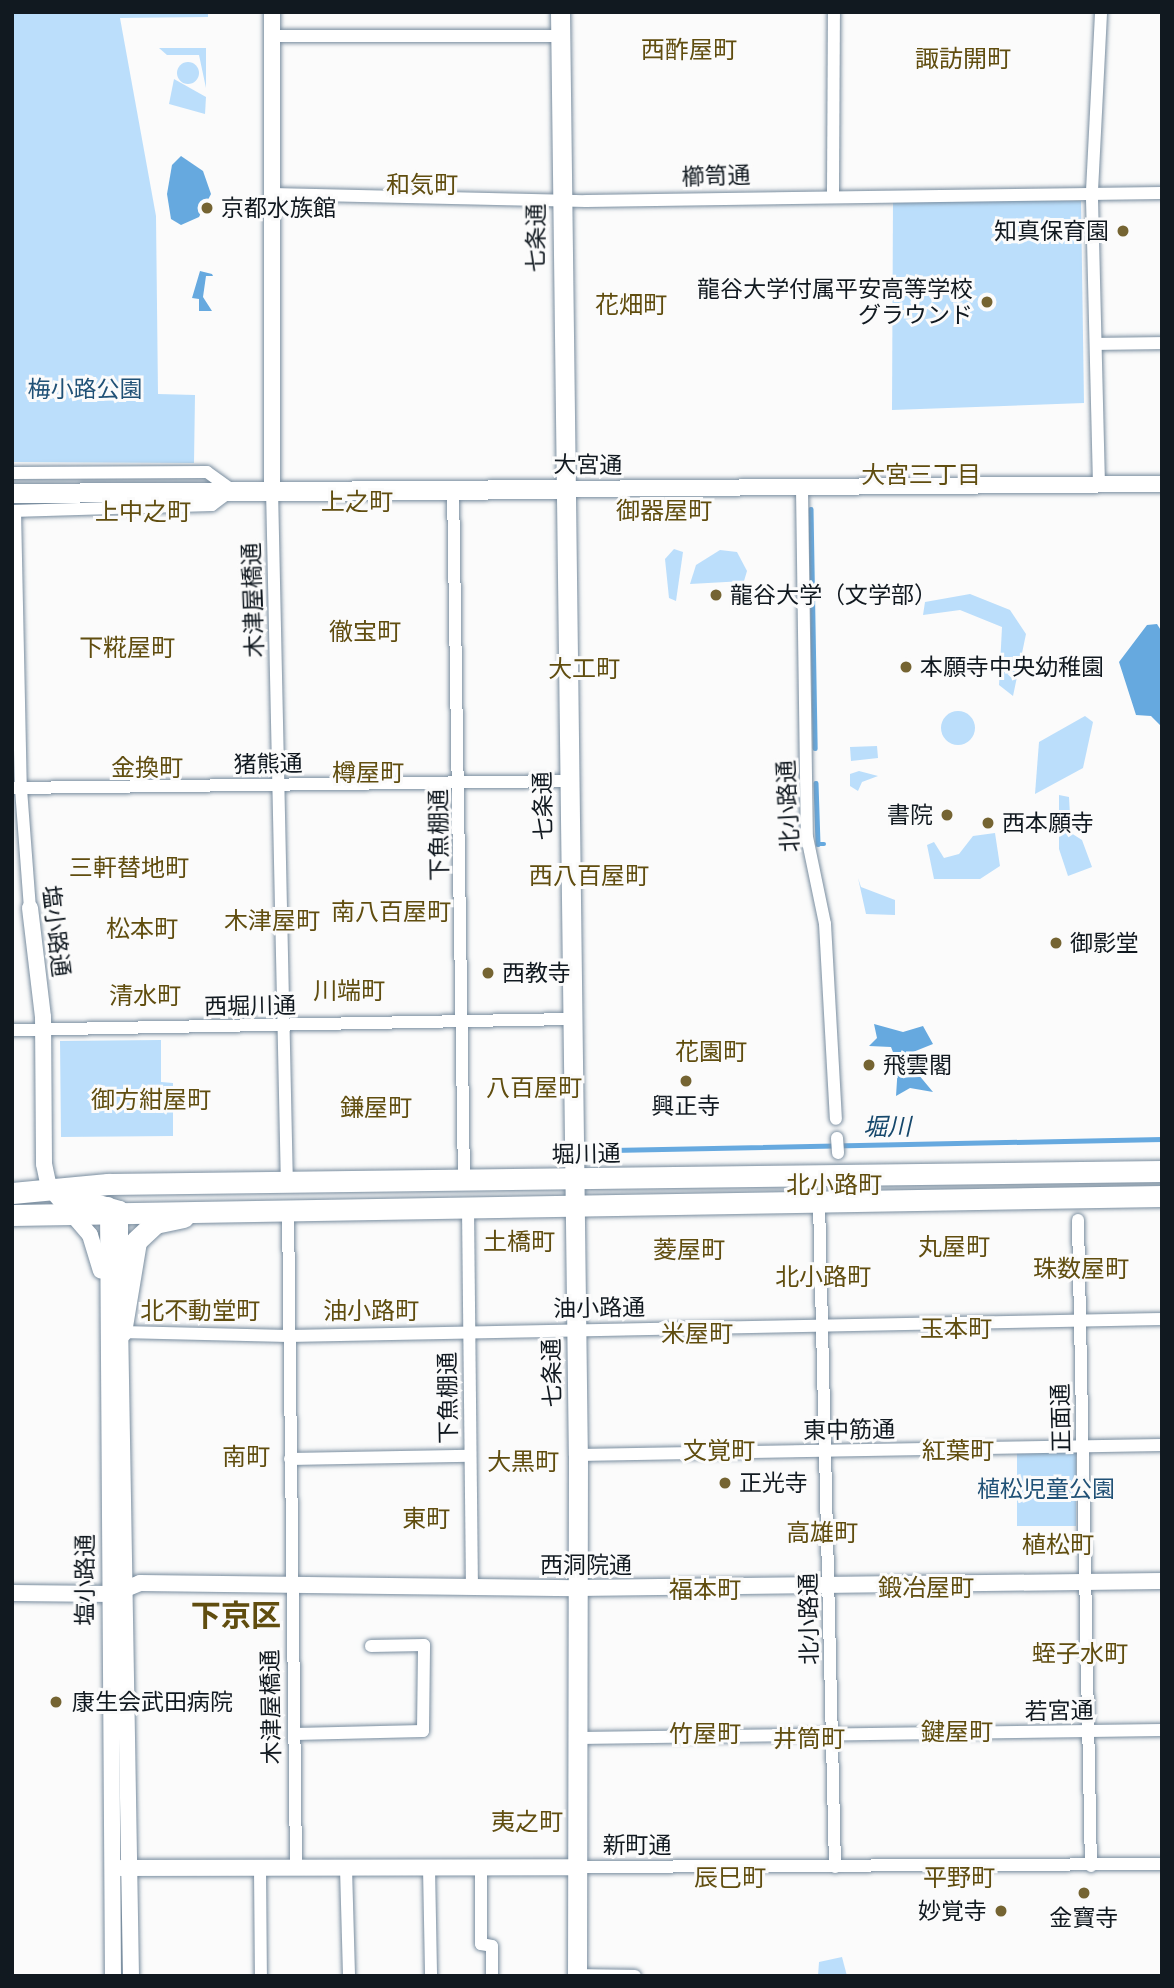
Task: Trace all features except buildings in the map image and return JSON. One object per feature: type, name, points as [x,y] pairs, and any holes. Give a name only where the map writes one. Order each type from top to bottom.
[{"type":"highway","name":"堀川通","points":[[22,1214],[69,1211],[110,1199],[287,1186],[1162,1171]]},
{"type":"highway","name":"堀川通","points":[[12,1193],[49,1187],[110,1199],[185,1208],[288,1210],[575,1208],[819,1202],[1078,1210],[1162,1196]]},
{"type":"highway","points":[[114,1330],[132,1251],[150,1226],[175,1217],[271,1217],[288,1210]]},
{"type":"main road","name":"七条通","points":[[560,12],[561,489],[578,1455],[577,1975]]},
{"type":"main road","name":"大宮通","points":[[13,496],[272,489],[561,489]]},
{"type":"street","name":"木津屋橋通","points":[[272,12],[272,489],[281,784],[287,1186]]},
{"type":"street","points":[[833,192],[834,12]]},
{"type":"street","points":[[1100,485],[1092,191],[1101,12]]},
{"type":"street","points":[[272,36],[560,36]]},
{"type":"street","name":"櫛笥通","points":[[272,194],[560,200],[833,192],[1162,192]]},
{"type":"street","points":[[1097,344],[1162,343]]},
{"type":"street","name":"大宮通","points":[[561,489],[1162,484]]},
{"type":"street","name":"下魚棚通","points":[[453,487],[460,784],[464,1183]]},
{"type":"street","name":"北小路通","points":[[803,489],[807,837],[825,924],[836,1119]]},
{"type":"street","name":"塩小路通","points":[[13,496],[16,788],[43,1029],[49,1187]]},
{"type":"street","name":"猪熊通","points":[[16,788],[567,781]]},
{"type":"street","name":"西堀川通","points":[[12,1030],[285,1027],[572,1019]]},
{"type":"street","points":[[837,1138],[838,1153]]},
{"type":"street","name":"正面通","points":[[1077,1174],[1086,1732],[1091,1866]]},
{"type":"street","points":[[22,1214],[49,1187],[69,1211],[99,1255],[114,1330]]},
{"type":"street","name":"塩小路通","points":[[110,1199],[114,1330],[113,1976]]},
{"type":"street","name":"北小路通","points":[[819,1202],[825,1325],[835,1867]]},
{"type":"street","name":"下魚棚通","points":[[468,1209],[472,1588]]},
{"type":"street","name":"木津屋橋通","points":[[288,1210],[296,1869]]},
{"type":"street","name":"油小路通","points":[[114,1330],[288,1336],[1162,1319]]},
{"type":"street","name":"東中筋通","points":[[578,1455],[1162,1446]]},
{"type":"street","points":[[290,1459],[470,1456]]},
{"type":"street","name":"西洞院通","points":[[12,1593],[115,1592],[140,1583],[578,1588],[1162,1581]]},
{"type":"street","name":"塩小路通","points":[[115,1592],[129,1868],[131,1976]]},
{"type":"street","points":[[295,1734],[423,1731],[424,1645],[371,1646]]},
{"type":"street","name":"若宮通","points":[[579,1738],[832,1738],[1162,1730]]},
{"type":"street","name":"新町通","points":[[112,1868],[481,1869],[1162,1864]]},
{"type":"street","points":[[346,1868],[349,1976]]},
{"type":"street","points":[[429,1868],[431,1976]]},
{"type":"street","points":[[260,1869],[261,1976]]},
{"type":"street","points":[[481,1869],[481,1944],[492,1945],[492,1976]]},
{"type":"street","points":[[577,1975],[635,1976]]},
{"type":"green space","name":"梅小路公園","points":[[12,12],[208,12],[208,17],[120,18],[156,216],[158,394],[195,395],[194,463],[12,462]]},
{"type":"green space","points":[[159,48],[206,48],[206,88],[199,55],[167,55]]},
{"type":"green space","points":[[188,62],[196,65],[199,73],[196,81],[188,84],[180,81],[177,73],[180,65]]},
{"type":"green space","points":[[174,79],[206,97],[205,114],[169,104]]},
{"type":"green space","name":"龍谷大学付属平安高等学校 グラウンド","points":[[893,201],[1081,201],[1084,403],[892,410]]},
{"type":"green space","points":[[674,549],[683,552],[676,601],[669,598],[665,559]]},
{"type":"green space","points":[[720,550],[737,552],[747,571],[744,581],[690,584],[696,565]]},
{"type":"green space","points":[[970,594],[1010,610],[1026,634],[1013,696],[999,685],[1002,627],[960,610],[923,615],[925,602]]},
{"type":"green space","points":[[958,711],[970,716],[975,728],[970,740],[958,745],[946,740],[941,728],[946,716]]},
{"type":"green space","points":[[1085,716],[1093,722],[1083,768],[1035,794],[1039,742]]},
{"type":"green space","points":[[877,746],[878,758],[851,761],[850,747]]},
{"type":"green space","points":[[859,771],[878,776],[862,782],[858,791],[850,786],[850,774]]},
{"type":"green space","points":[[1059,795],[1069,797],[1071,833],[1082,840],[1092,867],[1068,876],[1059,849]]},
{"type":"green space","points":[[995,833],[1000,866],[980,879],[934,879],[927,845],[934,842],[944,858],[959,854],[973,836]]},
{"type":"green space","points":[[858,878],[861,887],[895,900],[895,915],[866,914]]},
{"type":"green space","points":[[161,1040],[161,1082],[173,1083],[173,1136],[61,1137],[60,1041]]},
{"type":"green space","name":"植松児童公園","points":[[1017,1452],[1076,1452],[1076,1526],[1017,1526]]},
{"type":"green space","points":[[842,1957],[847,1976],[818,1976],[819,1962]]},
{"type":"water","points":[[181,156],[203,171],[211,194],[199,217],[181,225],[171,219],[167,194],[172,165]]},
{"type":"water","points":[[200,271],[213,276],[206,276],[203,297],[212,311],[199,311],[199,299],[192,298]]},
{"type":"water","points":[[1157,624],[1162,632],[1162,727],[1151,716],[1136,715],[1119,662],[1147,625]]},
{"type":"water","points":[[874,1024],[903,1032],[923,1026],[933,1044],[903,1056],[933,1092],[910,1088],[896,1096],[898,1065],[891,1047],[869,1046],[877,1038]]},
{"type":"waterway","points":[[811,509],[815,748]]},
{"type":"waterway","points":[[816,783],[818,844],[824,844]]},
{"type":"waterway","name":"堀川","points":[[612,1150],[1162,1139]]},
{"type":"place","name":"京都水族館","points":[[207,208]]},
{"type":"place","name":"知真保育園","points":[[1123,231]]},
{"type":"place","name":"龍谷大学付属平安高等学校 グラウンド","points":[[987,302]]},
{"type":"place","name":"龍谷大学（文学部）","points":[[716,595]]},
{"type":"place","name":"本願寺中央幼稚園","points":[[906,667]]},
{"type":"place","name":"書院","points":[[947,815]]},
{"type":"place","name":"西本願寺","points":[[988,823]]},
{"type":"place","name":"御影堂","points":[[1056,943]]},
{"type":"place","name":"西教寺","points":[[488,973]]},
{"type":"place","name":"飛雲閣","points":[[869,1065]]},
{"type":"place","name":"興正寺","points":[[686,1081]]},
{"type":"place","name":"正光寺","points":[[725,1483]]},
{"type":"place","name":"康生会武田病院","points":[[56,1702]]},
{"type":"place","name":"金寶寺","points":[[1084,1893]]},
{"type":"place","name":"妙覚寺","points":[[1001,1911]]},
{"type":"district","name":"西酢屋町","points":[[689,50]]},
{"type":"district","name":"諏訪開町","points":[[963,59]]},
{"type":"district","name":"和気町","points":[[422,185]]},
{"type":"district","name":"花畑町","points":[[631,305]]},
{"type":"district","name":"大宮三丁目","points":[[921,475]]},
{"type":"district","name":"上之町","points":[[357,502]]},
{"type":"district","name":"御器屋町","points":[[664,511]]},
{"type":"district","name":"上中之町","points":[[143,512]]},
{"type":"district","name":"徹宝町","points":[[365,632]]},
{"type":"district","name":"下糀屋町","points":[[127,648]]},
{"type":"district","name":"大工町","points":[[584,669]]},
{"type":"district","name":"金換町","points":[[147,768]]},
{"type":"district","name":"樽屋町","points":[[368,773]]},
{"type":"district","name":"三軒替地町","points":[[129,868]]},
{"type":"district","name":"西八百屋町","points":[[589,876]]},
{"type":"district","name":"南八百屋町","points":[[391,912]]},
{"type":"district","name":"木津屋町","points":[[272,921]]},
{"type":"district","name":"松本町","points":[[142,929]]},
{"type":"district","name":"川端町","points":[[349,991]]},
{"type":"district","name":"清水町","points":[[145,996]]},
{"type":"district","name":"花園町","points":[[711,1052]]},
{"type":"district","name":"八百屋町","points":[[534,1088]]},
{"type":"district","name":"御方紺屋町","points":[[151,1100]]},
{"type":"district","name":"鎌屋町","points":[[376,1108]]},
{"type":"district","name":"北小路町","points":[[834,1185]]},
{"type":"district","name":"土橋町","points":[[519,1242]]},
{"type":"district","name":"丸屋町","points":[[954,1247]]},
{"type":"district","name":"菱屋町","points":[[689,1250]]},
{"type":"district","name":"珠数屋町","points":[[1081,1269]]},
{"type":"district","name":"北小路町","points":[[823,1277]]},
{"type":"district","name":"北不動堂町","points":[[200,1311]]},
{"type":"district","name":"油小路町","points":[[371,1311]]},
{"type":"district","name":"玉本町","points":[[956,1329]]},
{"type":"district","name":"米屋町","points":[[697,1334]]},
{"type":"district","name":"文覚町","points":[[719,1451]]},
{"type":"district","name":"紅葉町","points":[[958,1451]]},
{"type":"district","name":"南町","points":[[246,1457]]},
{"type":"district","name":"大黒町","points":[[523,1462]]},
{"type":"district","name":"東町","points":[[426,1519]]},
{"type":"district","name":"高雄町","points":[[822,1533]]},
{"type":"district","name":"植松町","points":[[1058,1545]]},
{"type":"district","name":"鍛冶屋町","points":[[926,1588]]},
{"type":"district","name":"福本町","points":[[705,1590]]},
{"type":"district","name":"下京区","points":[[236,1616]]},
{"type":"district","name":"蛭子水町","points":[[1080,1654]]},
{"type":"district","name":"鍵屋町","points":[[957,1732]]},
{"type":"district","name":"竹屋町","points":[[705,1734]]},
{"type":"district","name":"井筒町","points":[[809,1739]]},
{"type":"district","name":"夷之町","points":[[527,1822]]},
{"type":"district","name":"辰巳町","points":[[730,1878]]},
{"type":"district","name":"平野町","points":[[959,1878]]}]
